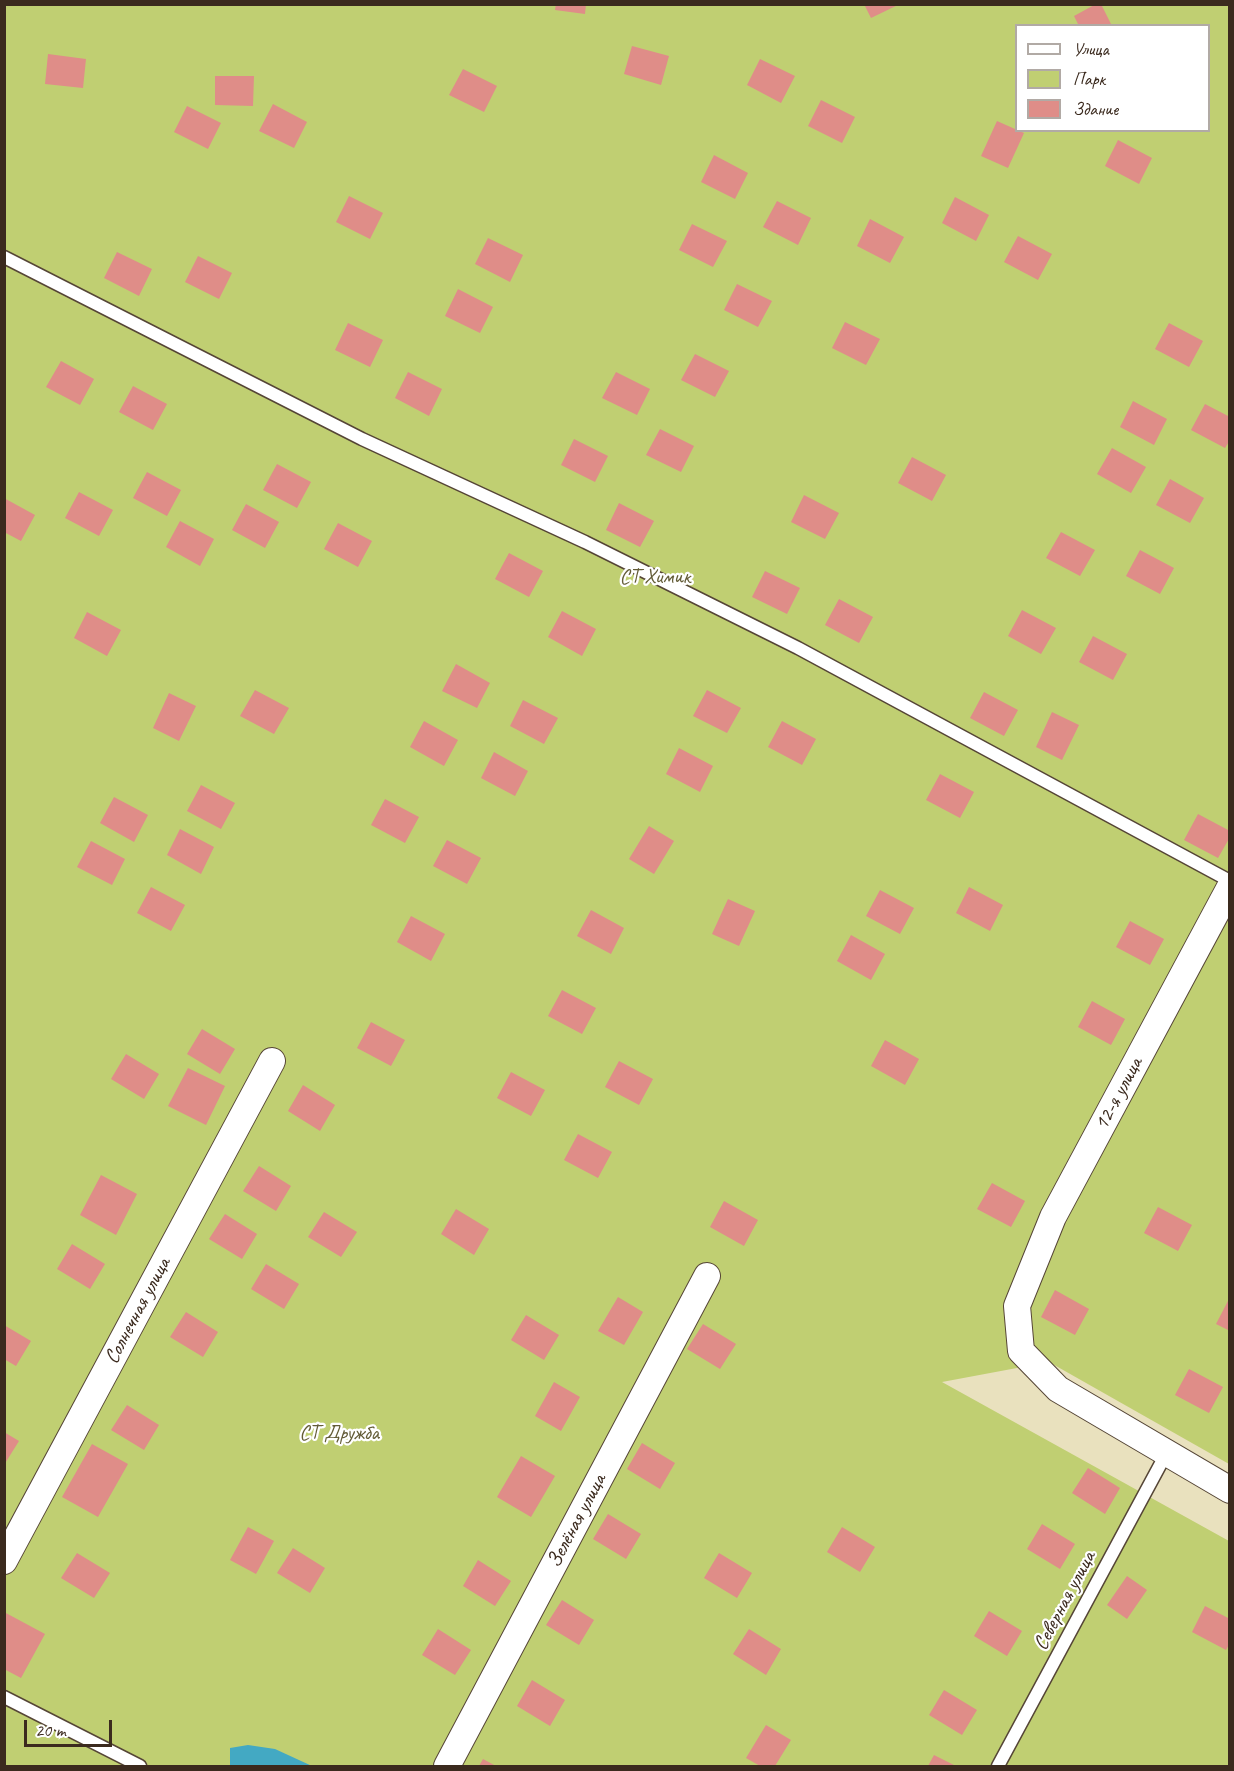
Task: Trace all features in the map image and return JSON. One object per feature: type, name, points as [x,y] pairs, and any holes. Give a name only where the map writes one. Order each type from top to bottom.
[{"type":"street","name":"12-я улица","points":[[1167,1454],[1058,1389],[1021,1351],[1017,1306],[1053,1217],[1230,887]]},
{"type":"street","name":"Солнечная улица","points":[[4,1561],[272,1061]]},
{"type":"street","name":"Зелёная улица","points":[[447,1767],[707,1276]]},
{"type":"street","points":[[1167,1454],[1230,1490]]},
{"type":"lane","points":[[4,257],[363,439],[585,542],[798,648],[1230,881]]},
{"type":"lane","name":"Северная улица","points":[[998,1767],[1167,1454]]},
{"type":"lane","points":[[4,1697],[140,1767]]},
{"type":"green space","name":"СТ Химик","points":[[5,5],[1229,5],[1229,1464],[1049,1362],[942,1382],[1229,1541],[1229,1766],[5,1766]]},
{"type":"water","points":[[248,1745],[275,1749],[312,1766],[230,1766],[230,1748]]},
{"type":"building","points":[[556,4],[586,4],[585,14],[555,10]]},
{"type":"building","points":[[864,4],[900,4],[871,18]]},
{"type":"building","points":[[1096,4],[1101,4],[1111,24],[1078,24],[1074,16]]},
{"type":"building","points":[[632,46],[669,56],[661,85],[624,74]]},
{"type":"building","points":[[48,54],[86,59],[83,88],[45,84]]},
{"type":"building","points":[[760,59],[795,76],[781,103],[747,85]]},
{"type":"building","points":[[463,69],[497,86],[484,112],[449,95]]},
{"type":"building","points":[[215,76],[254,76],[253,106],[215,105]]},
{"type":"building","points":[[821,100],[855,117],[842,143],[808,126]]},
{"type":"building","points":[[273,104],[307,122],[294,148],[259,131]]},
{"type":"building","points":[[187,106],[221,123],[208,149],[174,132]]},
{"type":"building","points":[[997,121],[1015,129],[1015,132],[1024,133],[1008,168],[981,156]]},
{"type":"building","points":[[1118,140],[1152,158],[1139,184],[1105,166]]},
{"type":"building","points":[[714,155],[748,173],[735,199],[701,182]]},
{"type":"building","points":[[349,196],[383,213],[370,239],[336,222]]},
{"type":"building","points":[[955,197],[989,215],[976,241],[942,223]]},
{"type":"building","points":[[777,201],[811,218],[798,245],[763,227]]},
{"type":"building","points":[[870,219],[904,237],[890,263],[857,246]]},
{"type":"building","points":[[692,224],[727,241],[713,267],[679,250]]},
{"type":"building","points":[[1018,236],[1052,254],[1038,280],[1004,262]]},
{"type":"building","points":[[488,238],[523,255],[510,282],[475,264]]},
{"type":"building","points":[[117,252],[152,269],[139,296],[104,278]]},
{"type":"building","points":[[198,256],[232,273],[219,299],[185,282]]},
{"type":"building","points":[[737,284],[772,301],[758,327],[724,310]]},
{"type":"building","points":[[458,289],[493,307],[480,333],[445,316]]},
{"type":"building","points":[[845,322],[880,339],[866,365],[832,348]]},
{"type":"building","points":[[348,323],[383,340],[370,367],[335,350]]},
{"type":"building","points":[[1169,323],[1203,341],[1189,367],[1155,349]]},
{"type":"building","points":[[695,354],[729,371],[715,397],[681,380]]},
{"type":"building","points":[[61,361],[94,379],[80,405],[46,387]]},
{"type":"building","points":[[408,372],[442,389],[429,416],[395,398]]},
{"type":"building","points":[[616,372],[650,389],[637,415],[602,398]]},
{"type":"building","points":[[133,386],[167,404],[153,430],[119,412]]},
{"type":"building","points":[[1133,401],[1167,419],[1154,445],[1120,427]]},
{"type":"building","points":[[1205,404],[1230,417],[1230,440],[1225,448],[1191,430]]},
{"type":"building","points":[[660,429],[694,446],[681,472],[646,455]]},
{"type":"building","points":[[574,439],[608,456],[595,482],[561,465]]},
{"type":"building","points":[[1112,448],[1146,467],[1131,493],[1097,474]]},
{"type":"building","points":[[912,457],[946,475],[932,501],[898,483]]},
{"type":"building","points":[[277,464],[311,482],[297,508],[263,490]]},
{"type":"building","points":[[147,472],[181,490],[167,516],[133,498]]},
{"type":"building","points":[[1170,479],[1204,498],[1190,523],[1156,505]]},
{"type":"building","points":[[79,492],[113,510],[99,536],[65,518]]},
{"type":"building","points":[[804,495],[839,513],[825,539],[791,522]]},
{"type":"building","points":[[4,498],[35,515],[21,541],[4,532]]},
{"type":"building","points":[[619,503],[654,521],[640,547],[606,530]]},
{"type":"building","points":[[246,504],[279,522],[265,548],[232,530]]},
{"type":"building","points":[[180,521],[214,539],[200,566],[166,547]]},
{"type":"building","points":[[338,523],[372,541],[358,567],[324,549]]},
{"type":"building","points":[[1061,532],[1095,550],[1080,576],[1046,558]]},
{"type":"building","points":[[1140,550],[1174,568],[1160,594],[1126,576]]},
{"type":"building","points":[[509,553],[543,571],[529,597],[495,579]]},
{"type":"building","points":[[765,571],[800,588],[787,614],[752,597]]},
{"type":"building","points":[[839,599],[873,617],[859,643],[825,625]]},
{"type":"building","points":[[1022,610],[1056,628],[1041,654],[1008,636]]},
{"type":"building","points":[[562,611],[596,629],[582,656],[548,637]]},
{"type":"building","points":[[87,612],[121,630],[107,656],[74,638]]},
{"type":"building","points":[[1093,636],[1127,654],[1113,680],[1079,662]]},
{"type":"building","points":[[456,664],[490,683],[477,708],[442,691]]},
{"type":"building","points":[[255,690],[289,708],[274,734],[240,716]]},
{"type":"building","points":[[707,690],[741,708],[727,733],[693,716]]},
{"type":"building","points":[[984,692],[1018,710],[1004,736],[970,718]]},
{"type":"building","points":[[169,693],[196,706],[179,741],[153,728]]},
{"type":"building","points":[[523,700],[558,718],[544,744],[510,726]]},
{"type":"building","points":[[1052,712],[1079,725],[1062,760],[1036,747]]},
{"type":"building","points":[[424,721],[458,740],[444,766],[410,747]]},
{"type":"building","points":[[782,721],[816,739],[802,765],[768,747]]},
{"type":"building","points":[[679,748],[713,766],[700,792],[666,774]]},
{"type":"building","points":[[494,752],[528,771],[515,796],[481,778]]},
{"type":"building","points":[[940,774],[974,792],[960,818],[926,800]]},
{"type":"building","points":[[201,785],[235,803],[221,829],[187,811]]},
{"type":"building","points":[[114,797],[148,815],[134,842],[100,823]]},
{"type":"building","points":[[385,799],[419,817],[405,843],[371,825]]},
{"type":"building","points":[[1198,814],[1230,831],[1230,837],[1218,858],[1184,840]]},
{"type":"building","points":[[649,826],[674,841],[654,874],[629,859]]},
{"type":"building","points":[[180,829],[214,847],[201,874],[167,855]]},
{"type":"building","points":[[447,840],[481,858],[467,884],[433,866]]},
{"type":"building","points":[[91,841],[125,859],[112,885],[77,867]]},
{"type":"building","points":[[151,887],[185,905],[171,931],[137,913]]},
{"type":"building","points":[[969,887],[1003,905],[990,931],[956,913]]},
{"type":"building","points":[[880,890],[914,908],[900,934],[866,916]]},
{"type":"building","points":[[728,899],[755,911],[739,946],[712,934]]},
{"type":"building","points":[[591,910],[624,928],[611,954],[577,936]]},
{"type":"building","points":[[411,916],[445,934],[431,961],[397,942]]},
{"type":"building","points":[[1130,921],[1164,939],[1150,965],[1116,947]]},
{"type":"building","points":[[851,935],[885,954],[871,980],[837,961]]},
{"type":"building","points":[[562,990],[596,1008],[582,1034],[548,1016]]},
{"type":"building","points":[[1092,1001],[1125,1019],[1111,1045],[1078,1027]]},
{"type":"building","points":[[371,1022],[405,1040],[391,1066],[357,1048]]},
{"type":"building","points":[[202,1029],[235,1049],[220,1074],[187,1054]]},
{"type":"building","points":[[885,1040],[919,1059],[905,1085],[871,1066]]},
{"type":"building","points":[[126,1054],[159,1074],[144,1099],[111,1079]]},
{"type":"building","points":[[619,1061],[653,1079],[639,1105],[605,1087]]},
{"type":"building","points":[[188,1068],[225,1086],[206,1125],[168,1106]]},
{"type":"building","points":[[511,1072],[545,1090],[531,1116],[497,1098]]},
{"type":"building","points":[[303,1085],[335,1105],[320,1131],[288,1111]]},
{"type":"building","points":[[578,1134],[612,1152],[598,1178],[564,1160]]},
{"type":"building","points":[[259,1166],[291,1186],[276,1211],[243,1191]]},
{"type":"building","points":[[101,1175],[137,1194],[116,1235],[80,1215]]},
{"type":"building","points":[[992,1183],[1025,1201],[1011,1227],[977,1209]]},
{"type":"building","points":[[724,1201],[758,1220],[744,1246],[710,1227]]},
{"type":"building","points":[[1158,1207],[1192,1225],[1178,1251],[1144,1233]]},
{"type":"building","points":[[456,1209],[489,1229],[474,1255],[441,1234]]},
{"type":"building","points":[[324,1212],[357,1232],[341,1257],[308,1237]]},
{"type":"building","points":[[225,1214],[257,1234],[242,1259],[209,1239]]},
{"type":"building","points":[[72,1244],[105,1264],[90,1289],[57,1269]]},
{"type":"building","points":[[266,1264],[299,1284],[284,1309],[251,1289]]},
{"type":"building","points":[[1055,1290],[1089,1309],[1075,1335],[1041,1317]]},
{"type":"building","points":[[618,1297],[643,1312],[624,1345],[598,1331]]},
{"type":"building","points":[[1230,1297],[1230,1331],[1216,1324]]},
{"type":"building","points":[[186,1312],[218,1332],[203,1357],[170,1337]]},
{"type":"building","points":[[526,1315],[559,1335],[544,1360],[511,1340]]},
{"type":"building","points":[[703,1324],[736,1344],[720,1369],[687,1349]]},
{"type":"building","points":[[4,1325],[31,1341],[16,1366],[4,1359]]},
{"type":"building","points":[[1189,1369],[1223,1387],[1209,1413],[1175,1395]]},
{"type":"building","points":[[554,1382],[580,1397],[561,1431],[535,1416]]},
{"type":"building","points":[[127,1405],[159,1425],[144,1450],[111,1430]]},
{"type":"building","points":[[4,1432],[19,1441],[4,1465]]},
{"type":"building","points":[[642,1443],[675,1463],[660,1489],[627,1469]]},
{"type":"building","points":[[92,1444],[128,1464],[98,1517],[62,1497]]},
{"type":"building","points":[[521,1456],[555,1476],[531,1517],[497,1497]]},
{"type":"building","points":[[1088,1468],[1120,1488],[1105,1514],[1072,1493]]},
{"type":"building","points":[[608,1514],[641,1534],[626,1559],[593,1539]]},
{"type":"building","points":[[1042,1524],[1075,1544],[1060,1569],[1027,1549]]},
{"type":"building","points":[[248,1527],[274,1541],[256,1574],[230,1560]]},
{"type":"building","points":[[842,1527],[875,1547],[860,1572],[827,1552]]},
{"type":"building","points":[[293,1548],[325,1568],[310,1593],[277,1573]]},
{"type":"building","points":[[77,1553],[110,1573],[94,1598],[61,1578]]},
{"type":"building","points":[[719,1553],[752,1573],[737,1598],[704,1578]]},
{"type":"building","points":[[478,1560],[511,1581],[495,1606],[463,1586]]},
{"type":"building","points":[[1127,1576],[1147,1590],[1127,1619],[1107,1605]]},
{"type":"building","points":[[562,1600],[594,1620],[579,1645],[546,1625]]},
{"type":"building","points":[[1205,1606],[1230,1619],[1230,1643],[1226,1650],[1192,1632]]},
{"type":"building","points":[[989,1611],[1022,1631],[1007,1656],[974,1636]]},
{"type":"building","points":[[4,1612],[45,1634],[21,1678],[4,1669]]},
{"type":"building","points":[[438,1629],[471,1650],[455,1675],[422,1655]]},
{"type":"building","points":[[749,1629],[781,1649],[766,1675],[733,1654]]},
{"type":"building","points":[[532,1680],[565,1700],[550,1726],[517,1706]]},
{"type":"building","points":[[944,1690],[977,1710],[962,1735],[929,1715]]},
{"type":"building","points":[[766,1725],[791,1740],[775,1766],[760,1766],[746,1758]]},
{"type":"building","points":[[934,1755],[956,1766],[928,1766]]},
{"type":"building","points":[[483,1759],[496,1766],[479,1766]]},
{"type":"park label","name":"СТ Дружба","points":[[339,1433]]}]
